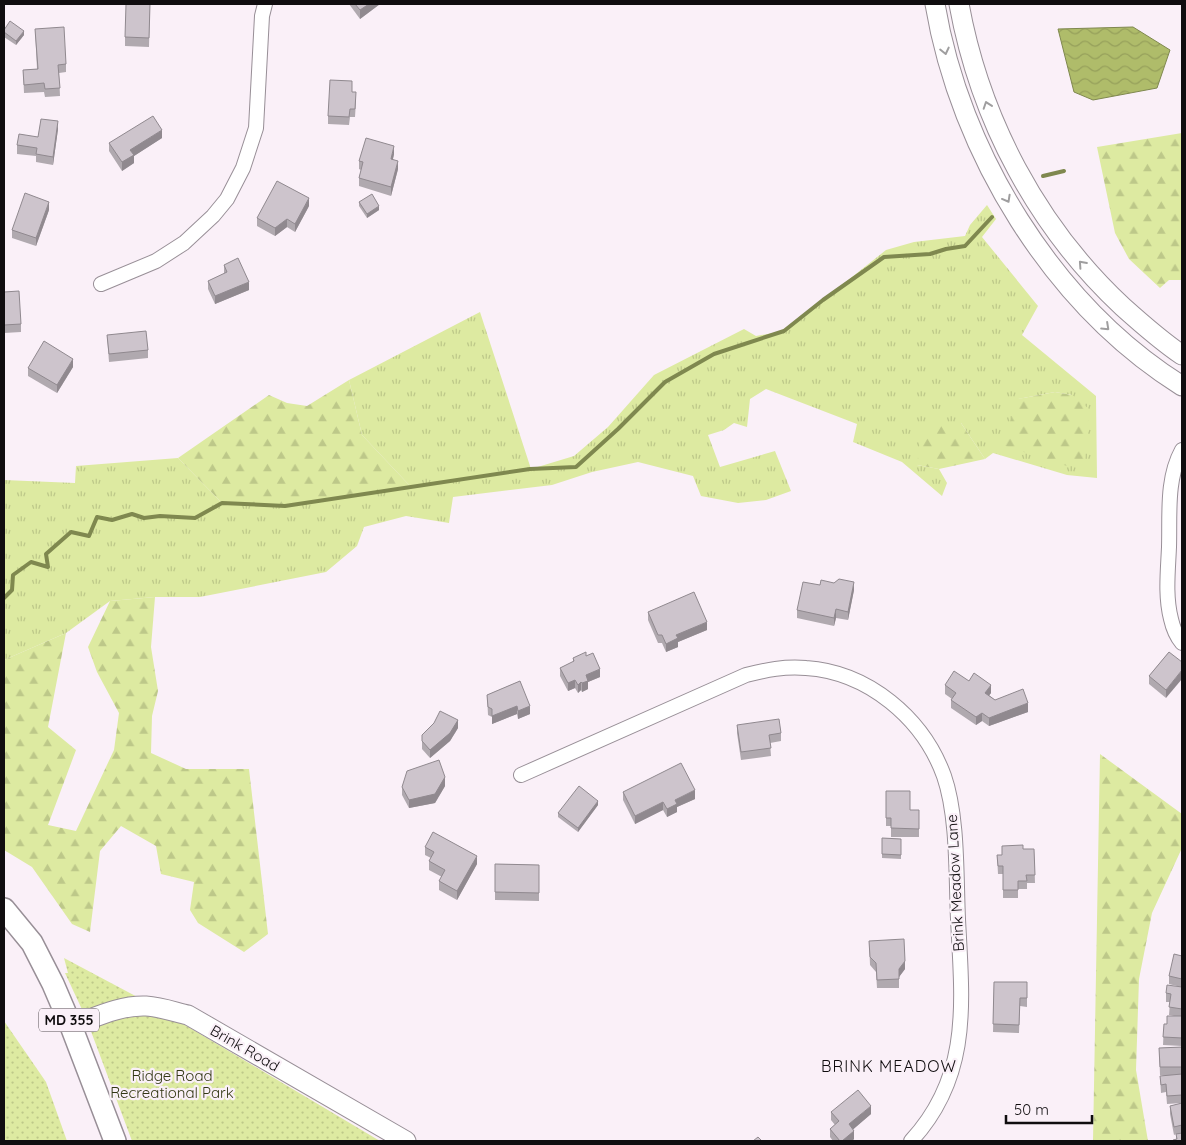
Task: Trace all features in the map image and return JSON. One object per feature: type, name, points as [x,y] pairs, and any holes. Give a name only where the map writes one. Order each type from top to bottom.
[{"type":"main road","points":[[935,4],[946,57],[957,94],[983,156],[1014,212],[1050,264],[1094,315],[1123,342],[1182,386]]},
{"type":"main road","points":[[959,4],[970,52],[989,110],[1006,150],[1036,203],[1073,255],[1108,293],[1145,327],[1182,355]]},
{"type":"main road","name":"MD 355","points":[[4,910],[32,944],[53,984],[115,1141]]},
{"type":"main road","name":"Brink Road","points":[[71,1026],[117,1009],[134,1007],[163,1009],[188,1016],[406,1141]]},
{"type":"street","points":[[101,284],[156,261],[184,243],[227,200],[243,168],[256,128],[262,16],[265,4]]},
{"type":"street","points":[[1182,450],[1177,460],[1170,489],[1167,580],[1171,620],[1182,643]]},
{"type":"street","name":"Brink Meadow Lane","points":[[521,776],[746,674],[777,668],[806,668],[842,674],[865,684],[896,705],[929,743],[944,777],[953,819],[962,1009],[957,1051],[952,1073],[934,1111],[923,1128],[911,1141]]},
{"type":"green space","points":[[1182,133],[1182,280],[1169,280],[1160,288],[1129,259],[1115,233],[1097,147]]},
{"type":"green space","points":[[987,205],[996,219],[982,237],[1038,306],[1022,335],[1096,396],[1097,478],[1067,475],[993,453],[985,459],[961,423],[917,465],[939,469],[947,483],[942,496],[902,462],[853,442],[857,424],[766,389],[750,399],[747,427],[734,423],[724,430],[708,435],[720,467],[775,451],[791,491],[766,500],[738,503],[701,496],[693,476],[638,462],[592,472],[552,485],[453,497],[449,523],[406,516],[364,527],[357,546],[326,572],[200,597],[155,597],[110,601],[66,633],[4,660],[4,480],[75,483],[76,466],[178,458],[222,503],[411,487],[362,435],[349,380],[480,312],[531,469],[574,456],[608,427],[654,375],[744,329],[756,336],[784,331],[886,250],[914,242],[965,236],[970,225]],"holes":[[[1055,392],[1072,395],[1018,399]]]},
{"type":"green space","points":[[349,380],[362,435],[411,487],[285,506],[222,503],[178,458],[269,395],[287,403],[307,406]]},
{"type":"green space","points":[[1055,392],[1072,395],[1089,409],[1085,459],[1067,466],[1002,445],[1018,399]]},
{"type":"green space","points":[[961,423],[985,459],[939,469],[917,465],[922,425]]},
{"type":"green space","points":[[155,597],[151,647],[158,691],[152,716],[151,753],[186,769],[249,769],[268,934],[244,952],[198,923],[190,910],[194,882],[161,874],[156,846],[121,826],[100,851],[90,932],[72,924],[32,867],[4,850],[4,660],[66,633],[48,727],[76,750],[48,825],[76,831],[114,750],[119,713],[97,672],[88,647],[110,601]]},
{"type":"green space","points":[[1100,754],[1182,814],[1182,848],[1152,913],[1139,979],[1136,1070],[1148,1141],[1093,1141]]},
{"type":"green space","name":"Ridge Road Recreational Park","points":[[64,958],[143,1000],[380,1141],[132,1141],[86,1018],[65,973],[68,973]]},
{"type":"green space","points":[[4,1021],[46,1082],[67,1141],[4,1141]]},
{"type":"water","points":[[1133,27],[1170,50],[1157,88],[1093,100],[1074,92],[1058,29]]},
{"type":"building","points":[[126,4],[150,4],[149,38],[125,37]]},
{"type":"building","points":[[355,4],[369,4],[360,10]]},
{"type":"building","points":[[10,21],[24,31],[16,41],[4,32]]},
{"type":"building","points":[[64,27],[66,64],[58,65],[60,88],[45,89],[44,83],[24,85],[23,70],[38,69],[35,29]]},
{"type":"building","points":[[330,80],[352,81],[352,92],[356,92],[355,109],[350,109],[349,117],[328,116]]},
{"type":"building","points":[[153,116],[162,130],[130,150],[134,155],[122,162],[109,143]]},
{"type":"building","points":[[41,119],[58,121],[53,157],[36,154],[37,148],[17,145],[19,134],[38,137]]},
{"type":"building","points":[[366,138],[394,146],[391,159],[398,161],[391,187],[359,178],[363,162],[359,161]]},
{"type":"building","points":[[277,181],[309,198],[295,224],[287,219],[275,228],[257,218]]},
{"type":"building","points":[[25,193],[49,202],[36,238],[12,230]]},
{"type":"building","points":[[372,194],[379,206],[367,214],[359,202]]},
{"type":"building","points":[[238,258],[249,282],[215,296],[208,281],[227,272],[224,265]]},
{"type":"building","points":[[19,291],[21,324],[4,325],[4,292]]},
{"type":"building","points":[[146,331],[148,350],[109,354],[107,335]]},
{"type":"building","points":[[44,341],[73,359],[57,385],[28,368]]},
{"type":"building","points":[[839,579],[854,582],[848,612],[836,609],[834,618],[797,610],[803,582],[820,585],[821,580],[834,583]]},
{"type":"building","points":[[694,592],[707,622],[676,635],[678,638],[666,644],[662,635],[658,635],[648,612]]},
{"type":"building","points":[[586,652],[586,656],[593,653],[600,669],[586,675],[588,681],[581,682],[578,685],[575,680],[568,683],[560,668],[574,661],[573,658]]},
{"type":"building","points":[[1169,652],[1182,662],[1182,670],[1166,690],[1149,676]]},
{"type":"building","points":[[954,671],[969,681],[974,673],[991,685],[985,693],[995,700],[1023,689],[1028,703],[989,718],[982,713],[976,717],[951,700],[956,693],[945,685]]},
{"type":"building","points":[[520,681],[530,706],[518,711],[517,706],[492,716],[492,709],[488,707],[487,695]]},
{"type":"building","points":[[440,711],[458,720],[450,733],[430,750],[422,741],[422,735],[434,723]]},
{"type":"building","points":[[779,719],[781,733],[769,735],[771,748],[741,752],[737,725]]},
{"type":"building","points":[[439,760],[445,777],[435,794],[409,800],[402,787],[407,771]]},
{"type":"building","points":[[681,763],[695,790],[675,800],[677,804],[667,809],[663,802],[635,816],[623,792]]},
{"type":"building","points":[[579,786],[598,801],[578,828],[558,813]]},
{"type":"building","points":[[886,791],[910,791],[910,810],[919,810],[919,829],[891,828],[891,818],[886,818]]},
{"type":"building","points":[[433,832],[477,856],[457,891],[439,881],[445,870],[429,861],[434,852],[425,847]]},
{"type":"building","points":[[882,838],[901,839],[901,855],[882,854]]},
{"type":"building","points":[[1023,845],[1023,849],[1034,849],[1035,875],[1026,875],[1027,881],[1018,881],[1018,890],[1003,890],[1003,866],[998,866],[997,855],[1002,855],[1002,846]]},
{"type":"building","points":[[495,864],[539,865],[539,893],[495,892]]},
{"type":"building","points":[[904,939],[905,961],[899,969],[899,979],[877,980],[876,963],[870,957],[869,941]]},
{"type":"building","points":[[1174,954],[1182,956],[1182,979],[1169,976]]},
{"type":"building","points":[[994,982],[1027,982],[1027,998],[1020,998],[1019,1025],[993,1024]]},
{"type":"building","points":[[1167,985],[1182,987],[1182,1009],[1169,1007],[1171,994],[1166,993]]},
{"type":"building","points":[[1167,1016],[1182,1016],[1182,1038],[1163,1037]]},
{"type":"building","points":[[1182,1047],[1182,1067],[1160,1067],[1159,1048]]},
{"type":"building","points":[[1182,1074],[1182,1095],[1167,1096],[1166,1084],[1161,1085],[1160,1076]]},
{"type":"building","points":[[858,1090],[871,1106],[849,1124],[854,1131],[840,1141],[830,1129],[839,1121],[831,1112]]},
{"type":"building","points":[[1182,1103],[1182,1125],[1174,1127],[1170,1106]]},
{"type":"building","points":[[1182,1133],[1182,1141],[1173,1141],[1177,1139],[1176,1134]]},
{"type":"building","points":[[758,1137],[762,1141],[753,1141]]},
{"type":"waterway","points":[[1043,176],[1064,171]]},
{"type":"waterway","points":[[4,598],[12,590],[13,575],[31,562],[48,567],[46,554],[71,532],[89,536],[97,517],[112,520],[132,514],[144,518],[160,516],[195,518],[222,503],[285,506],[530,469],[576,467],[618,429],[665,382],[714,354],[784,331],[823,300],[884,257],[930,254],[965,246],[992,217]]},
{"type":"district","name":"BRINK MEADOW","points":[[889,1066]]}]
